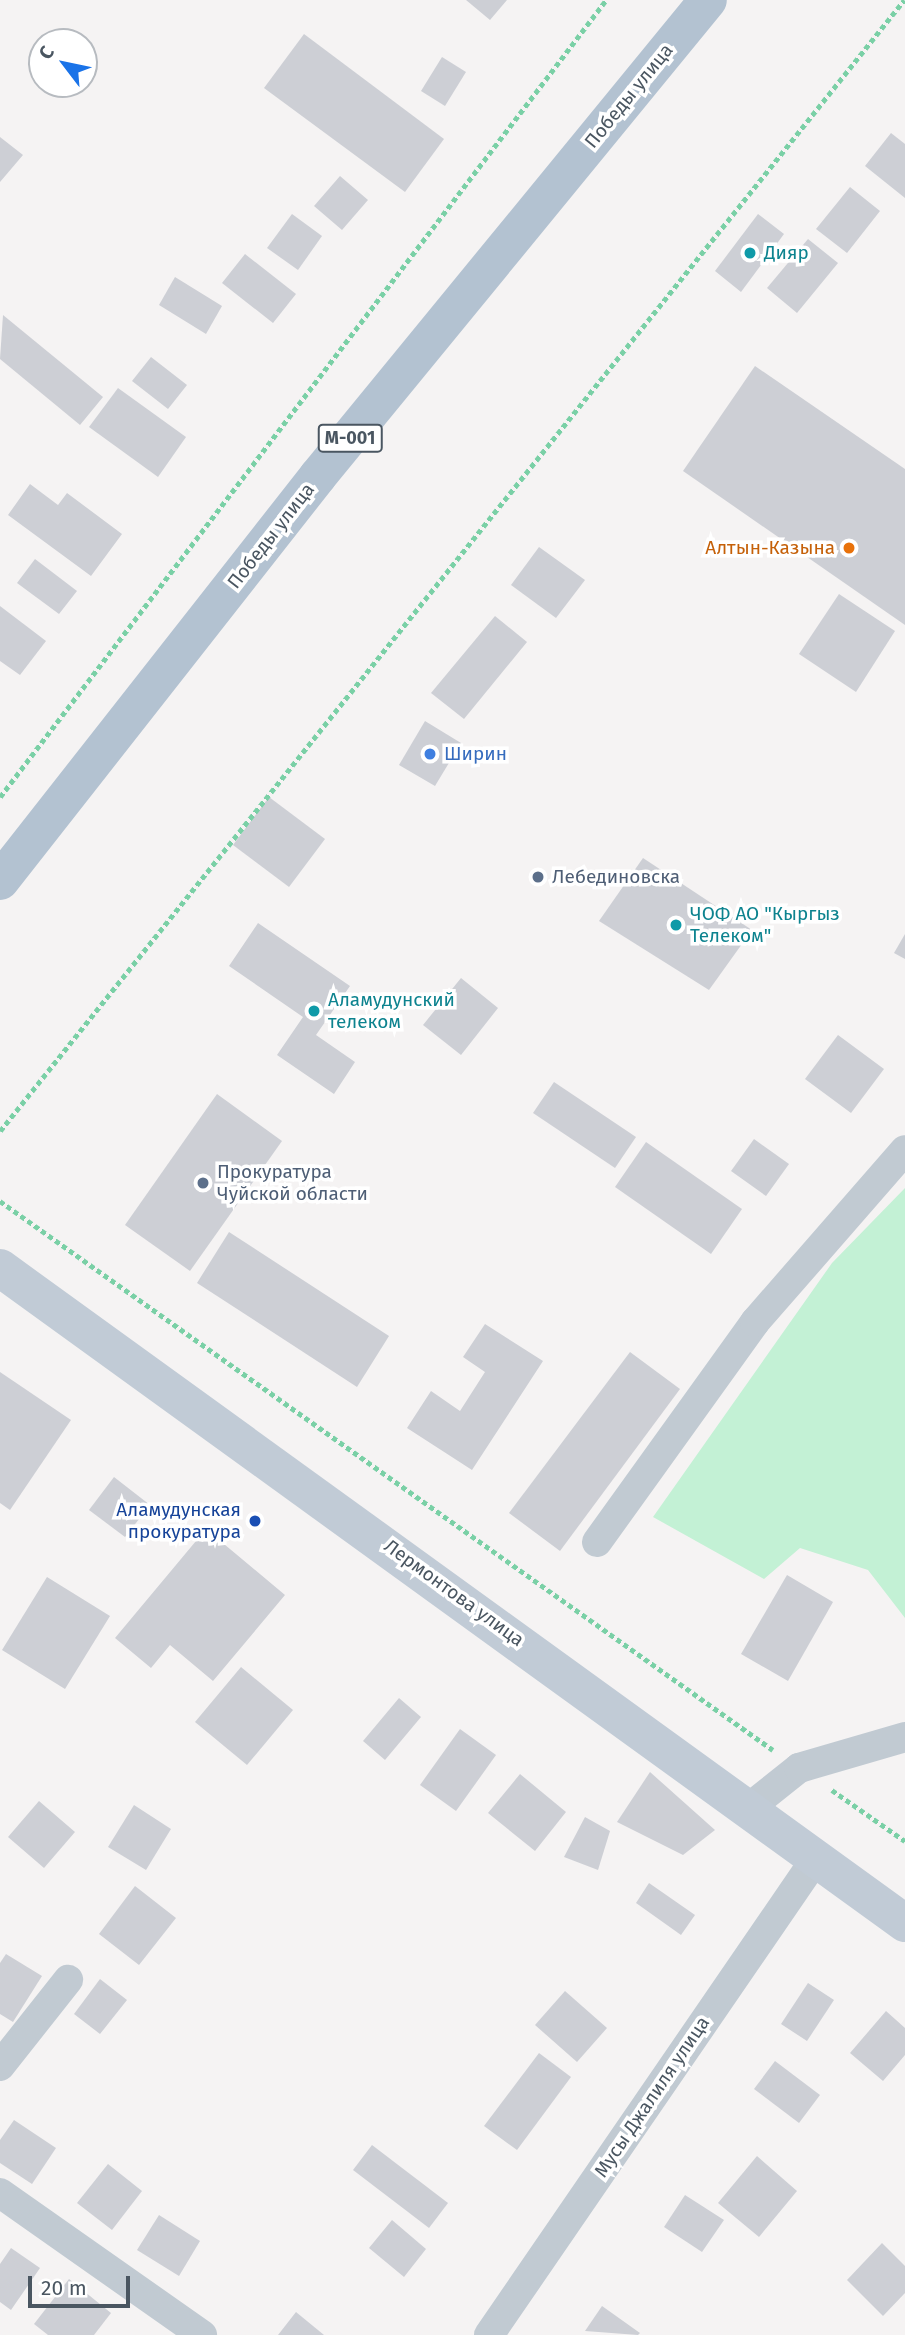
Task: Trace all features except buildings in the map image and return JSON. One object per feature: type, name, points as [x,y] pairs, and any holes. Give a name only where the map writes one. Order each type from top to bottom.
[{"type":"main road","name":"Победы улица","points":[[0,881],[318,476],[708,0]]},
{"type":"main road","name":"Лермонтова улица","points":[[0,1268],[558,1667],[745,1811],[905,1923]]},
{"type":"street","points":[[597,1542],[755,1322],[905,1150]]},
{"type":"street","points":[[745,1811],[799,1768],[905,1737]]},
{"type":"street","name":"Мусы Джалиля улица","points":[[489,2335],[815,1860]]},
{"type":"street","points":[[0,2066],[68,1980]]},
{"type":"street","points":[[0,2193],[202,2335]]},
{"type":"path","points":[[0,797],[606,0]]},
{"type":"path","points":[[0,1131],[904,0]]},
{"type":"path","points":[[0,1201],[905,1841]]},
{"type":"green space","points":[[905,1188],[905,1618],[868,1570],[800,1548],[764,1579],[653,1517],[832,1263]]},
{"type":"place","name":"Дияр","points":[[750,253]]},
{"type":"place","name":"Алтын-Казына","points":[[849,548]]},
{"type":"place","name":"Ширин","points":[[430,754]]},
{"type":"place","name":"Лебединовска","points":[[538,877]]},
{"type":"place","name":"ЧОФ АО \"Кыргыз Телеком\"","points":[[676,925]]},
{"type":"place","name":"Аламудунский телеком","points":[[314,1011]]},
{"type":"place","name":"Прокуратура Чуйской области","points":[[203,1183]]},
{"type":"place","name":"Аламудунская прокуратура","points":[[255,1521]]}]
